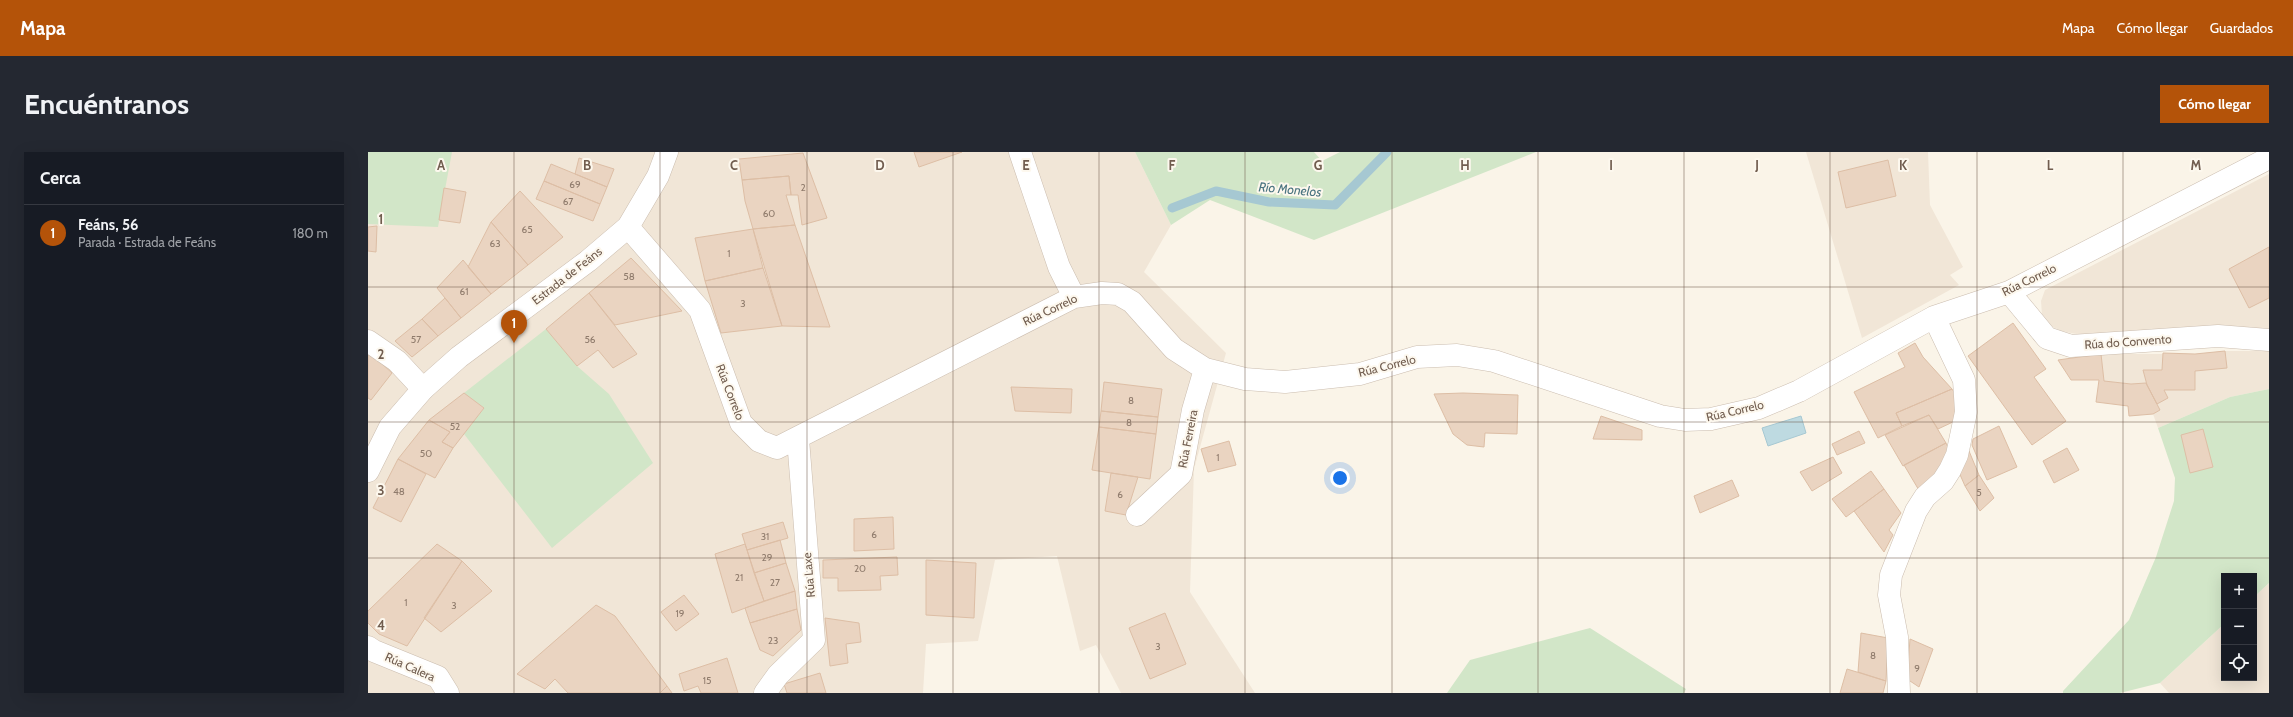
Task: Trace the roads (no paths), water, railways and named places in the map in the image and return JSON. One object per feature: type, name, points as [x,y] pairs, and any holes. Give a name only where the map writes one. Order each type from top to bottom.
[{"type":"street","name":"Estrada de Feáns","points":[[368,471],[390,427],[423,389],[459,357],[588,261],[628,227],[658,176],[667,152]]},
{"type":"street","points":[[1020,152],[1059,267],[1074,297]]},
{"type":"street","name":"Rúa Correlo","points":[[628,227],[700,310],[741,423],[759,441],[777,448],[798,439],[1074,297],[1102,293],[1118,294],[1132,302],[1174,349],[1206,368],[1245,379],[1285,382],[1360,374],[1417,357],[1457,355],[1494,361],[1660,416],[1685,420],[1711,419],[1759,408],[1799,390],[1934,317],[2009,292],[2269,158]]},
{"type":"street","name":"Rúa do Convento","points":[[2009,292],[2047,338],[2071,346],[2218,336],[2269,340]]},
{"type":"street","points":[[1899,693],[1897,637],[1889,596],[1891,575],[1916,511],[1925,497],[1943,481],[1957,455],[1966,412],[1964,380],[1934,317]]},
{"type":"street","points":[[368,341],[396,361],[423,389]]},
{"type":"street","name":"Rúa Ferreira","points":[[1137,515],[1181,474],[1193,410],[1206,368]]},
{"type":"street","name":"Rúa Laxe","points":[[766,693],[778,675],[814,640],[798,439]]},
{"type":"street","name":"Rúa Calera","points":[[368,646],[374,651],[438,677],[448,693]]},
{"type":"water","points":[[1801,416],[1806,433],[1768,446],[1762,428]]},
{"type":"waterway","name":"Río Monelos","points":[[1172,208],[1216,191],[1269,202],[1335,205],[1387,152]]},
{"type":"place","name":"Feáns, 56","points":[[514,343]]}]
